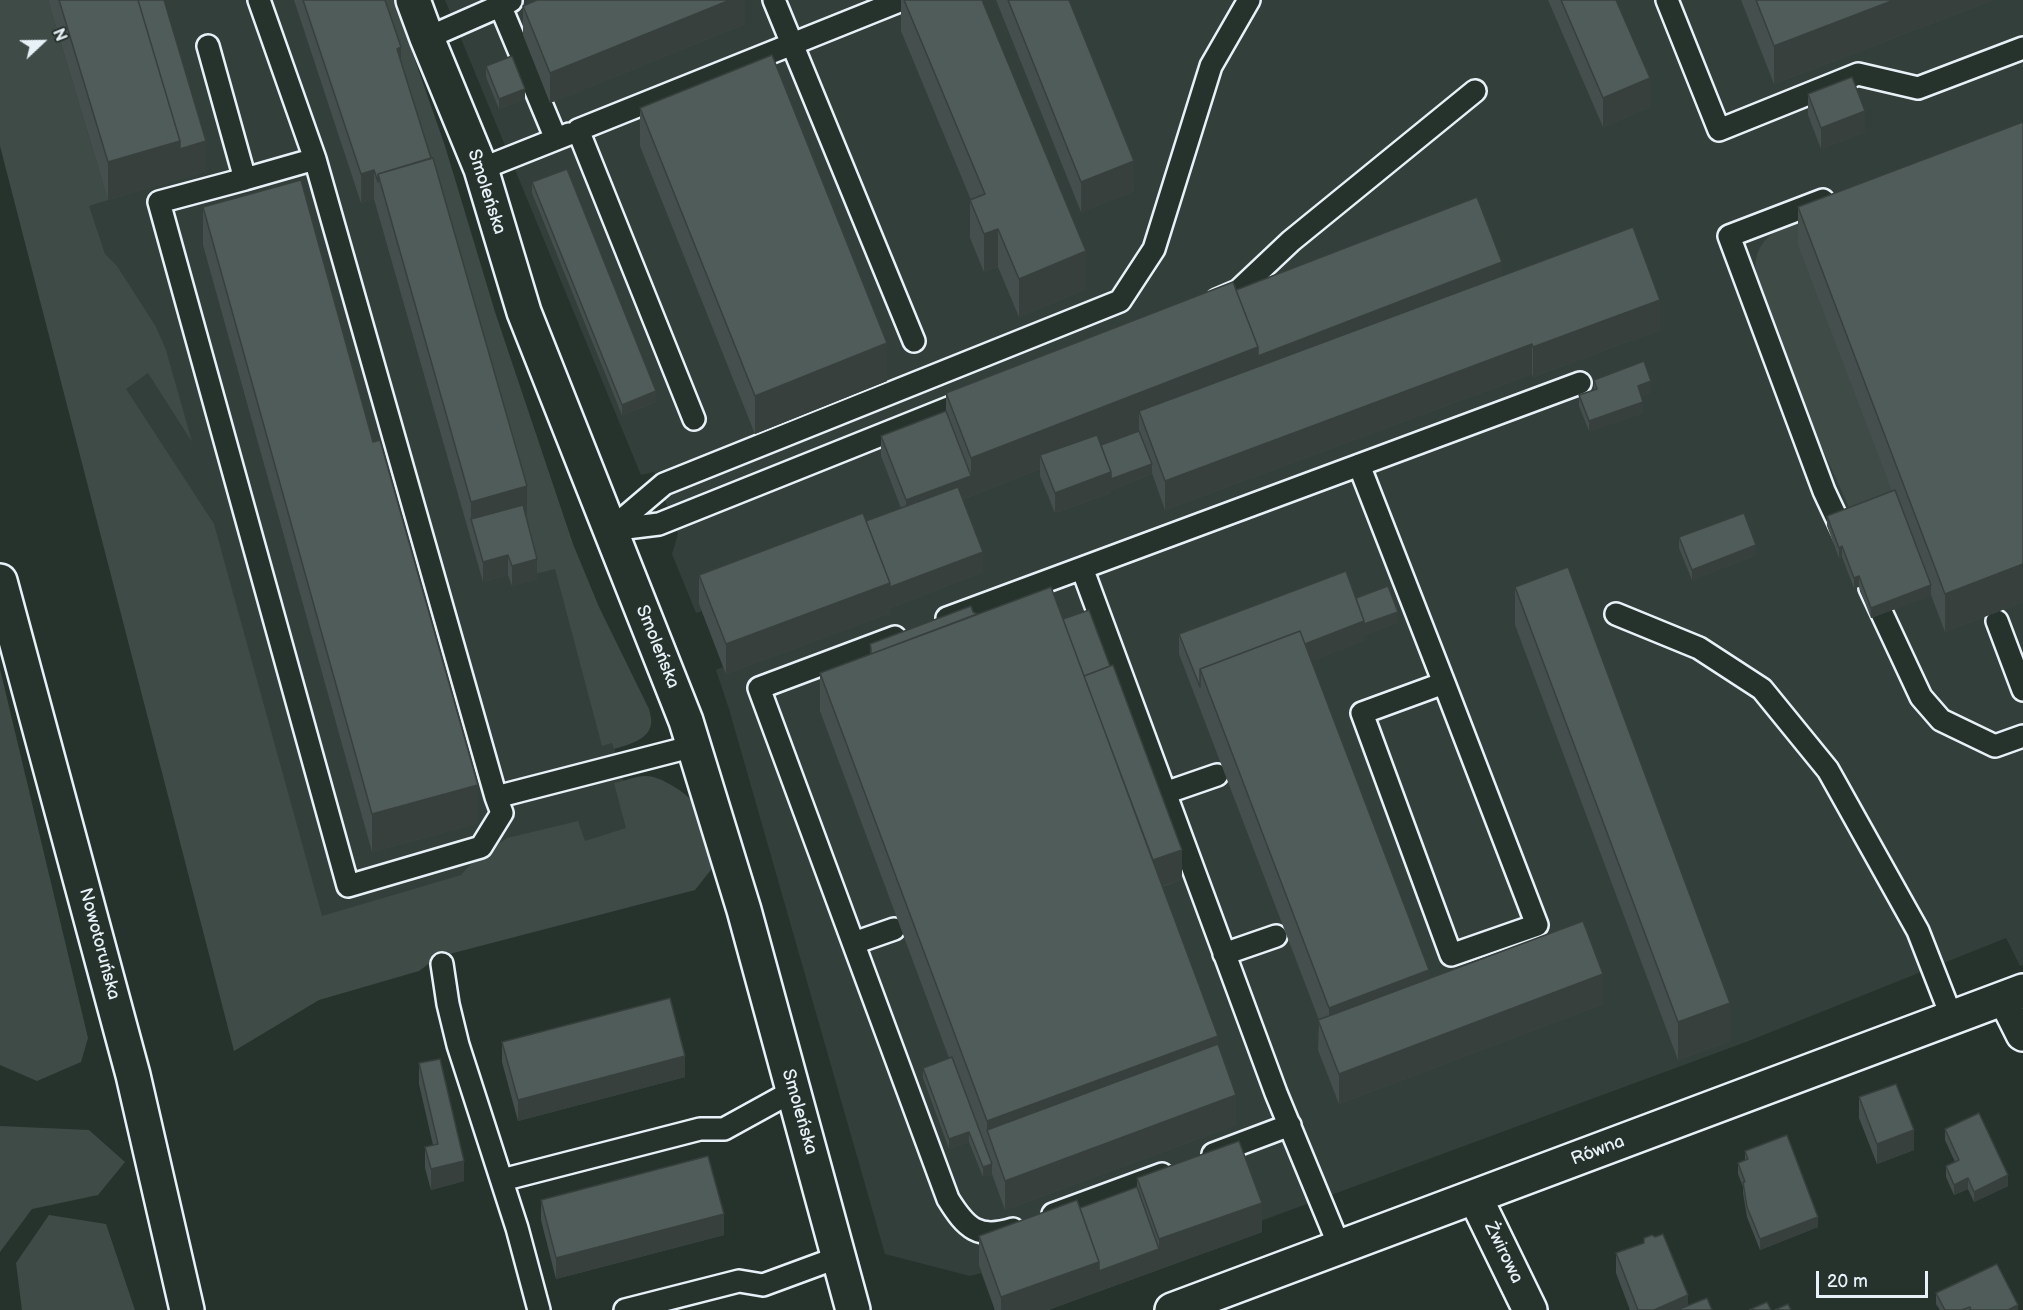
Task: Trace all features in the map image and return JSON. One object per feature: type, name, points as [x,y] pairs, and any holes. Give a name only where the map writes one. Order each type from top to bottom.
[{"type":"street","name":"Smoleńska","points":[[414,0],[427,38],[481,169],[524,312],[686,721],[744,910],[853,1310]]},
{"type":"street","name":"Nowotoruńska","points":[[0,581],[130,1064],[187,1310]]},
{"type":"street","name":"Równa","points":[[1172,1310],[2014,994]]},
{"type":"street","points":[[2014,994],[2023,1034]]},
{"type":"street","name":"Żwirowa","points":[[1475,1197],[1530,1310]]},
{"type":"lane","points":[[259,0],[315,159],[502,813],[481,847],[348,886],[159,202],[315,159]]},
{"type":"lane","points":[[774,0],[915,341]]},
{"type":"lane","points":[[481,169],[902,0]]},
{"type":"lane","points":[[610,530],[664,484],[1120,302],[1154,249],[1211,66],[1249,0]]},
{"type":"lane","points":[[1667,0],[1719,130],[1858,74],[1918,88],[2023,48]]},
{"type":"lane","points":[[427,38],[506,3],[556,140]]},
{"type":"lane","points":[[208,46],[245,179]]},
{"type":"lane","points":[[1195,309],[1239,291],[1291,241],[1476,91]]},
{"type":"lane","points":[[578,130],[694,419]]},
{"type":"lane","points":[[1838,195],[1729,236],[1824,491],[1921,697],[1941,720],[1995,746],[2023,736]]},
{"type":"lane","points":[[1290,1125],[1002,1232],[980,1233],[970,1227],[959,1216],[948,1199],[759,688],[1580,383]]},
{"type":"lane","points":[[610,530],[659,524],[987,392]]},
{"type":"lane","points":[[1359,465],[1444,683],[1536,925],[1451,955],[1362,713],[1444,683]]},
{"type":"lane","points":[[1082,568],[1275,1093],[1340,1248]]},
{"type":"lane","points":[[1616,614],[1699,648],[1762,689],[1828,770],[1918,931],[1952,1018]]},
{"type":"lane","points":[[1997,621],[2023,690]]},
{"type":"lane","points":[[496,796],[694,746]]},
{"type":"lane","points":[[1165,793],[1217,775]]},
{"type":"lane","points":[[854,944],[894,929]]},
{"type":"lane","points":[[1224,954],[1276,936]]},
{"type":"lane","points":[[442,964],[448,1004],[458,1045],[517,1228],[539,1310]]},
{"type":"lane","points":[[502,1180],[700,1129],[724,1129],[793,1091]]},
{"type":"lane","points":[[625,1310],[739,1281],[763,1285],[839,1257]]},
{"type":"shaded area","points":[[0,0],[375,0],[559,557],[654,886],[229,995]]},
{"type":"shaded area","points":[[0,0],[48,0],[108,200],[89,206],[105,254],[117,266],[156,327],[166,350],[192,442],[148,373],[126,389],[214,524],[322,916],[461,875],[470,865],[507,838],[578,821],[585,841],[626,828],[614,783],[642,776],[659,779],[674,787],[697,807],[714,866],[695,890],[438,957],[419,971],[319,1000],[234,1051],[0,146]]},
{"type":"shaded area","points":[[375,0],[394,0],[445,146],[495,312],[573,544],[599,607],[649,709],[651,724],[649,730],[642,738],[625,746],[614,749],[612,743],[602,746],[555,569],[535,574]]},
{"type":"shaded area","points":[[445,0],[2023,0],[2023,965],[2020,966],[2006,938],[1746,1042],[1258,1222],[1262,1232],[1048,1310],[995,1310],[981,1273],[970,1276],[885,1254],[716,670],[723,667],[702,611],[696,613],[672,554],[678,534],[654,472],[641,475]]},
{"type":"shaded area","points":[[1836,209],[1895,500],[1853,516],[1822,448],[1756,275],[1756,259],[1761,246],[1769,236],[1794,222]]},
{"type":"shaded area","points":[[0,669],[88,1038],[81,1062],[37,1081],[0,1065]]},
{"type":"shaded area","points":[[0,1126],[89,1130],[125,1162],[98,1195],[32,1209],[0,1252]]},
{"type":"shaded area","points":[[49,1215],[106,1224],[135,1310],[22,1310],[16,1263]]},
{"type":"building","points":[[59,0],[138,0],[180,141],[108,162]]},
{"type":"building","points":[[138,0],[164,0],[206,141],[180,149],[180,141]]},
{"type":"building","points":[[303,0],[385,0],[401,47],[397,49],[431,158],[378,174],[378,182],[374,170],[361,174]]},
{"type":"building","points":[[537,0],[730,0],[550,73],[523,6]]},
{"type":"building","points":[[904,0],[982,0],[1086,251],[1019,279],[998,229],[984,234],[970,200],[985,194]]},
{"type":"building","points":[[1008,0],[1069,0],[1134,161],[1081,182]]},
{"type":"building","points":[[1561,0],[1616,0],[1650,78],[1603,98]]},
{"type":"building","points":[[1756,0],[1894,0],[1774,46]]},
{"type":"building","points":[[772,55],[887,343],[755,396],[640,108]]},
{"type":"building","points":[[512,56],[525,89],[499,99],[486,66]]},
{"type":"building","points":[[1852,77],[1865,111],[1821,128],[1808,94]]},
{"type":"building","points":[[2023,122],[2023,564],[1945,594],[1798,207]]},
{"type":"building","points":[[433,158],[527,486],[471,502],[378,174]]},
{"type":"building","points":[[567,169],[656,391],[622,405],[532,182]]},
{"type":"building","points":[[301,180],[373,442],[380,440],[478,785],[372,814],[203,207]]},
{"type":"building","points":[[1477,197],[1502,262],[1258,356],[1258,347],[1236,290]]},
{"type":"building","points":[[1633,227],[1660,300],[1533,347],[1532,344],[1165,481],[1139,411]]},
{"type":"building","points":[[1233,282],[1258,347],[971,458],[946,393]]},
{"type":"building","points":[[1644,361],[1651,381],[1638,386],[1643,402],[1589,421],[1579,395],[1597,389],[1594,380]]},
{"type":"building","points":[[946,411],[971,476],[906,500],[881,436]]},
{"type":"building","points":[[1139,431],[1152,464],[1111,479],[1111,472],[1101,445]]},
{"type":"building","points":[[1097,435],[1111,472],[1055,493],[1040,455]]},
{"type":"building","points":[[958,487],[983,552],[890,587],[866,521]]},
{"type":"building","points":[[1895,490],[1931,585],[1871,608],[1859,576],[1854,578],[1842,546],[1839,548],[1827,516]]},
{"type":"building","points":[[523,505],[537,559],[512,566],[508,555],[483,562],[471,519]]},
{"type":"building","points":[[863,513],[890,583],[726,644],[699,575]]},
{"type":"building","points":[[1744,513],[1756,545],[1692,570],[1679,537]]},
{"type":"building","points":[[1568,567],[1730,1003],[1678,1022],[1515,587]]},
{"type":"building","points":[[1346,571],[1364,621],[1305,644],[1300,631],[1200,669],[1200,687],[1179,634]]},
{"type":"building","points":[[1388,586],[1398,612],[1364,624],[1356,598]]},
{"type":"building","points":[[1051,587],[1218,1036],[987,1121],[820,673]]},
{"type":"building","points":[[971,606],[973,612],[977,614],[871,654],[870,644]]},
{"type":"building","points":[[1089,610],[1110,666],[1084,676],[1063,619]]},
{"type":"building","points":[[1300,631],[1429,970],[1329,1008],[1200,669]]},
{"type":"building","points":[[1113,665],[1182,850],[1153,860],[1084,676]]},
{"type":"building","points":[[1583,921],[1603,974],[1339,1074],[1318,1020]]},
{"type":"building","points":[[670,998],[685,1056],[518,1100],[502,1042]]},
{"type":"building","points":[[1218,1044],[1236,1095],[1005,1181],[987,1130]]},
{"type":"building","points":[[952,1057],[992,1164],[983,1167],[969,1132],[949,1139],[923,1068]]},
{"type":"building","points":[[440,1059],[464,1161],[431,1169],[425,1147],[438,1144],[419,1063]]},
{"type":"building","points":[[1896,1084],[1914,1130],[1877,1144],[1859,1097]]},
{"type":"building","points":[[1979,1113],[2008,1175],[1974,1192],[1968,1178],[1954,1185],[1946,1166],[1959,1160],[1945,1129]]},
{"type":"building","points":[[1787,1135],[1818,1217],[1760,1239],[1747,1207],[1743,1182],[1745,1182],[1738,1163],[1748,1159],[1745,1151]]},
{"type":"building","points":[[1239,1141],[1262,1203],[1159,1239],[1137,1178]]},
{"type":"building","points":[[708,1156],[724,1214],[556,1258],[541,1200]]},
{"type":"building","points":[[1137,1187],[1159,1249],[1099,1271],[1099,1262],[1080,1208]]},
{"type":"building","points":[[1077,1200],[1099,1262],[1001,1297],[979,1236]]},
{"type":"building","points":[[1663,1234],[1688,1295],[1654,1310],[1638,1310],[1616,1253],[1644,1243],[1644,1238]]},
{"type":"building","points":[[1997,1264],[2018,1305],[2008,1310],[1971,1310],[1970,1307],[1962,1310],[1945,1310],[1936,1293]]},
{"type":"building","points":[[1707,1298],[1712,1310],[1677,1310]]},
{"type":"building","points":[[1767,1302],[1771,1310],[1749,1310]]},
{"type":"building","points":[[1788,1304],[1791,1310],[1775,1310]]}]
